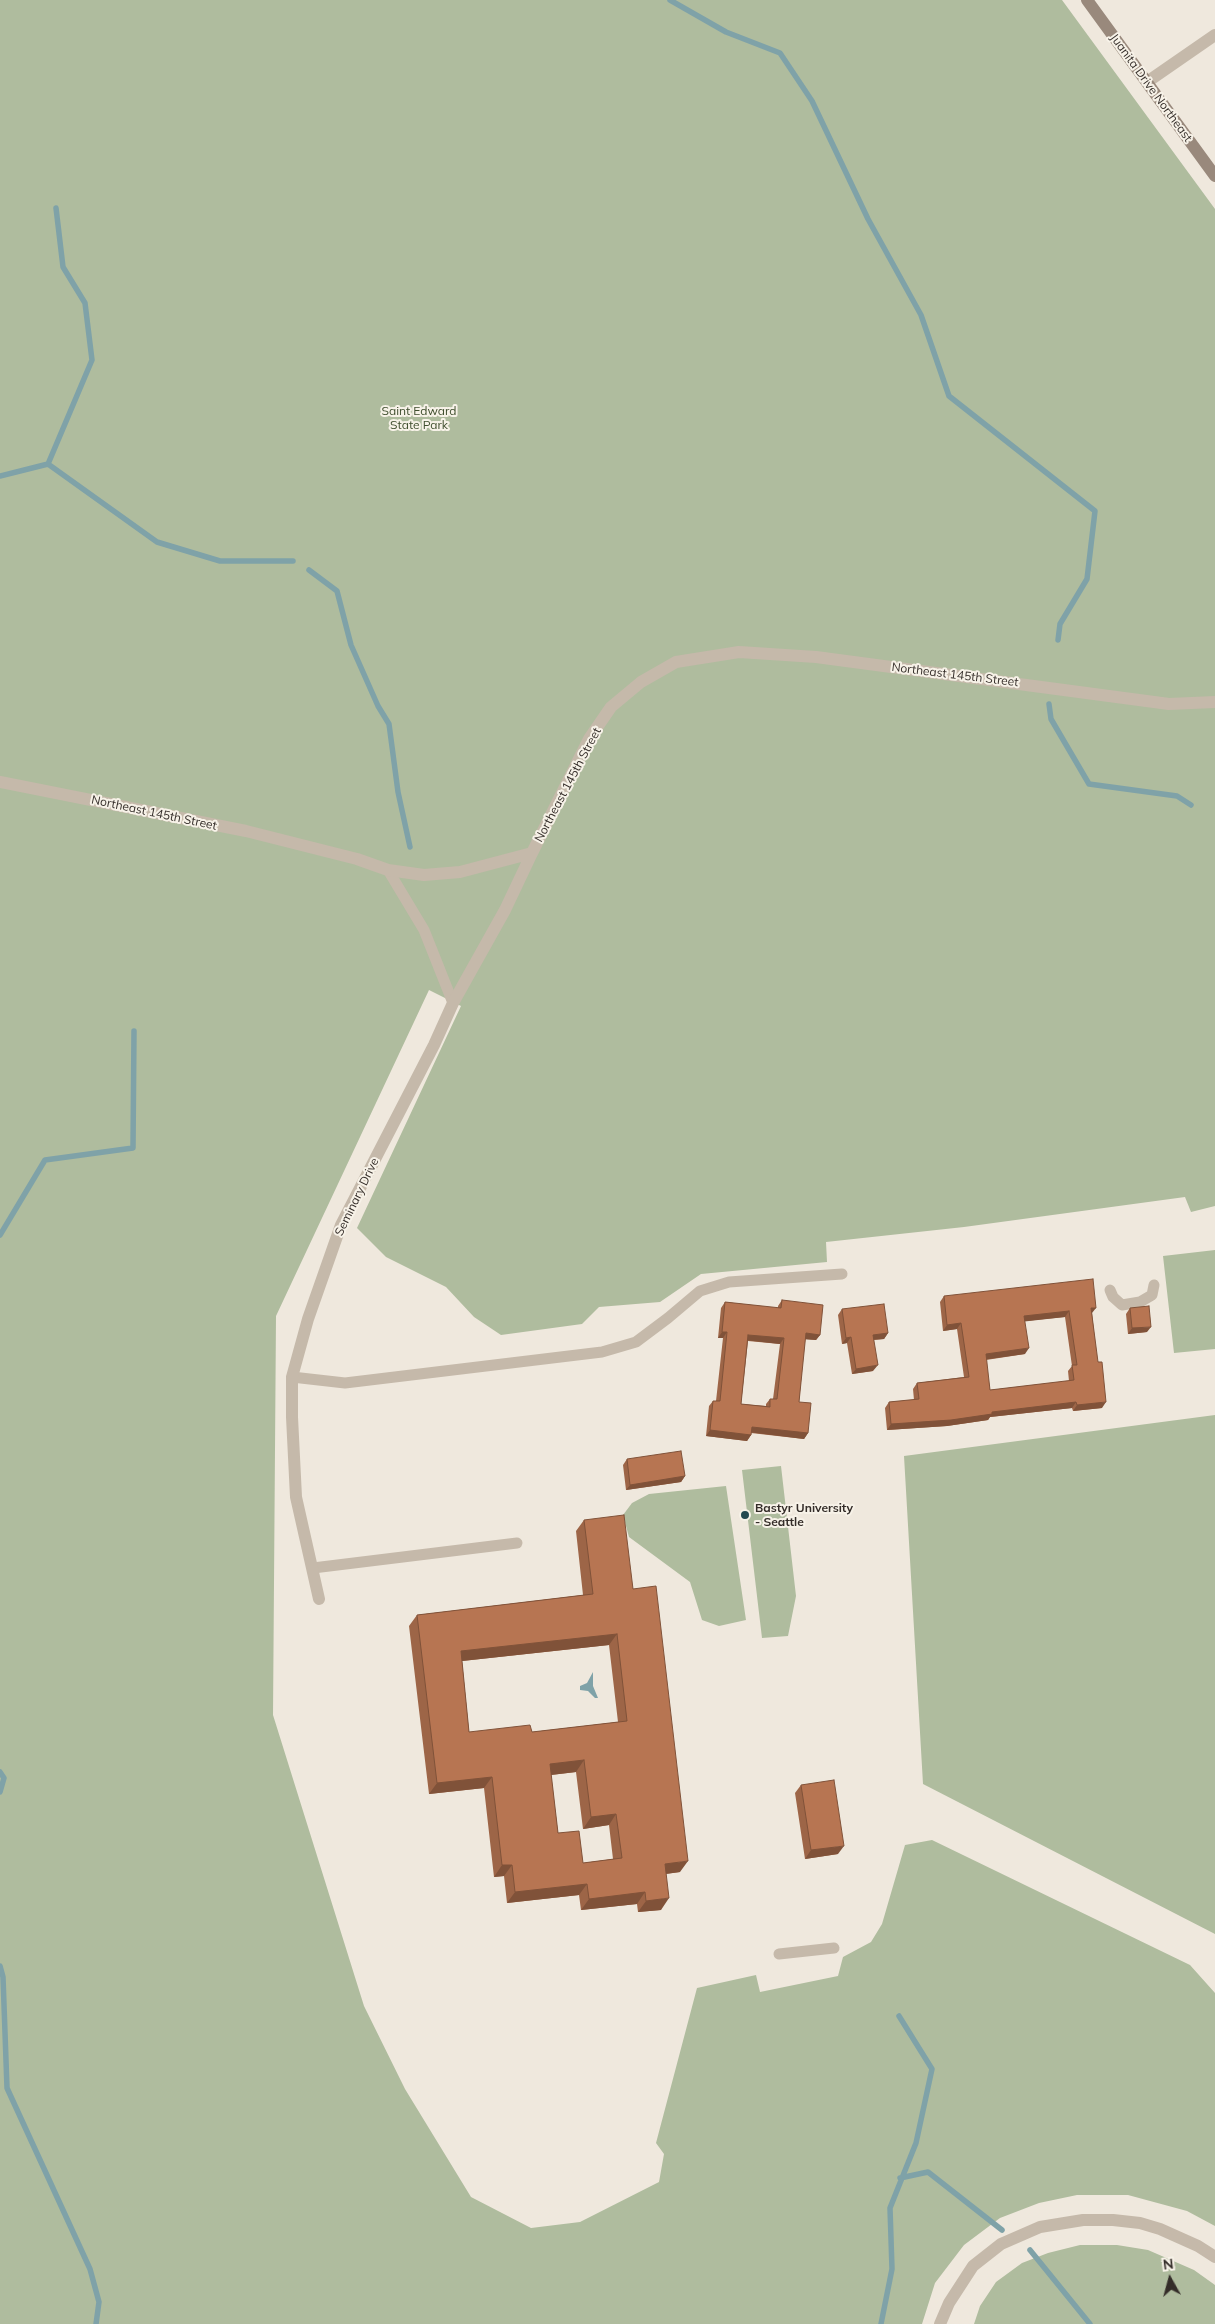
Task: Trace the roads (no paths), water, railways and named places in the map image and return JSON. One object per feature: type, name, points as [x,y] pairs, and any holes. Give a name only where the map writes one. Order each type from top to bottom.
[{"type":"main road","name":"Juanita Drive Northeast","points":[[1087,0],[1215,176]]},
{"type":"street","points":[[1147,82],[1215,35]]},
{"type":"street","name":"Northeast 145th Street","points":[[0,782],[254,833],[357,859],[388,870],[424,875],[460,872],[532,853],[589,739],[611,707],[641,682],[676,662],[739,652],[816,657],[1169,704],[1215,702]]},
{"type":"street","name":"Seminary Drive","points":[[319,1599],[296,1497],[292,1377],[308,1319],[342,1225],[434,1045],[453,1003],[505,910],[532,853]]},
{"type":"street","points":[[940,2324],[949,2303],[973,2266],[1000,2244],[1040,2227],[1083,2220],[1113,2220],[1140,2224],[1175,2236],[1215,2257]]},
{"type":"lane","points":[[388,870],[424,930],[453,1003]]},
{"type":"lane","points":[[292,1377],[345,1383],[602,1352],[636,1342],[700,1291],[729,1282],[842,1274]]},
{"type":"lane","points":[[1110,1290],[1113,1298],[1122,1305],[1140,1302],[1152,1295],[1154,1285]]},
{"type":"lane","points":[[313,1568],[517,1543]]},
{"type":"lane","points":[[779,1954],[834,1948]]},
{"type":"water","points":[[593,1672],[593,1686],[598,1698],[595,1698],[588,1691],[580,1690],[580,1686],[587,1683]]},
{"type":"waterway","points":[[670,0],[726,32],[780,53],[812,101],[868,219],[921,315],[949,396],[1095,511],[1087,579],[1060,624],[1058,640]]},
{"type":"waterway","points":[[48,464],[92,360],[85,303],[63,267],[56,208]]},
{"type":"waterway","points":[[0,476],[48,464],[157,542],[220,561],[293,561]]},
{"type":"waterway","points":[[309,570],[337,591],[351,645],[378,706],[389,724],[398,792],[410,847]]},
{"type":"waterway","points":[[1049,704],[1051,719],[1089,784],[1177,796],[1191,805]]},
{"type":"waterway","points":[[0,1235],[45,1160],[133,1148],[134,1031]]},
{"type":"waterway","points":[[0,1772],[4,1778],[0,1792]]},
{"type":"waterway","points":[[0,1966],[3,1977],[7,2088],[90,2269],[99,2302],[96,2324]]},
{"type":"waterway","points":[[881,2324],[892,2269],[890,2208],[916,2143],[932,2069],[899,2016]]},
{"type":"waterway","points":[[900,2178],[928,2172],[1002,2230]]},
{"type":"waterway","points":[[1030,2250],[1090,2324]]},
{"type":"place","name":"Bastyr University - Seattle","points":[[745,1515]]},
{"type":"park label","name":"Saint Edward State Park","points":[[419,418]]}]
